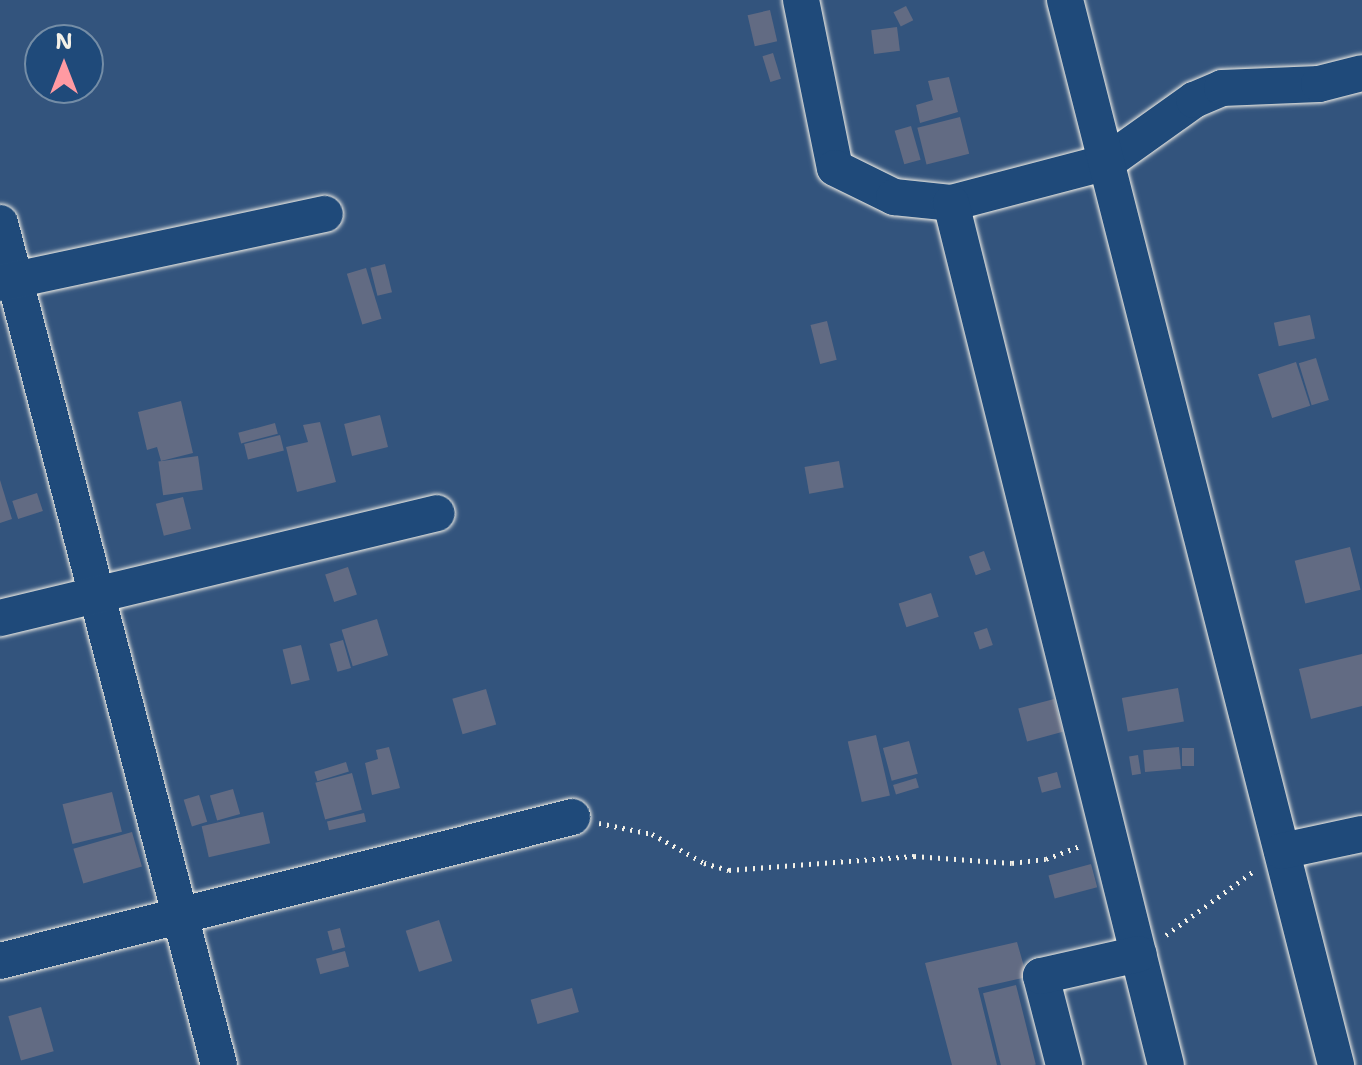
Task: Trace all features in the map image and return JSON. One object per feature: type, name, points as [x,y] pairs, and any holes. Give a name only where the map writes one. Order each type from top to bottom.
[{"type":"street","points":[[801,0],[835,168],[894,197],[951,203],[1107,162],[1194,100],[1222,88],[1319,84],[1362,73]]},
{"type":"street","points":[[1065,0],[1336,1065]]},
{"type":"street","points":[[951,203],[1166,1065]]},
{"type":"street","points":[[7,281],[325,214]]},
{"type":"street","points":[[0,223],[7,281],[99,593],[219,1065]]},
{"type":"street","points":[[0,618],[437,513]]},
{"type":"street","points":[[0,961],[572,817]]},
{"type":"street","points":[[1282,851],[1362,834]]},
{"type":"street","points":[[1064,1065],[1041,976],[1139,954]]},
{"type":"path","points":[[572,817],[652,834],[704,863],[729,870],[914,856],[1012,863],[1046,859],[1107,836]]},
{"type":"path","points":[[1139,954],[1282,851]]},
{"type":"building","points":[[906,6],[913,20],[901,27],[894,12]]},
{"type":"building","points":[[770,10],[777,41],[755,46],[748,15]]},
{"type":"building","points":[[897,27],[900,51],[874,54],[871,30]]},
{"type":"building","points":[[773,53],[781,79],[770,82],[762,56]]},
{"type":"building","points":[[949,77],[958,112],[920,123],[916,105],[933,100],[928,81]]},
{"type":"building","points":[[960,117],[969,154],[927,165],[917,128]]},
{"type":"building","points":[[911,126],[921,160],[904,164],[895,131]]},
{"type":"building","points":[[385,264],[392,292],[377,296],[370,268]]},
{"type":"building","points":[[366,268],[381,319],[362,325],[347,274]]},
{"type":"building","points":[[1310,315],[1315,338],[1279,346],[1274,323]]},
{"type":"building","points":[[827,321],[837,360],[820,364],[811,325]]},
{"type":"building","points":[[1316,358],[1329,400],[1312,405],[1299,363]]},
{"type":"building","points":[[1296,362],[1310,406],[1272,418],[1258,374]]},
{"type":"building","points":[[181,401],[193,453],[161,461],[157,447],[147,450],[138,412]]},
{"type":"building","points":[[380,415],[388,447],[352,456],[344,424]]},
{"type":"building","points":[[320,422],[336,482],[297,492],[286,447],[308,442],[303,425]]},
{"type":"building","points":[[275,423],[278,434],[241,443],[238,433]]},
{"type":"building","points":[[280,435],[284,451],[248,459],[244,444]]},
{"type":"building","points":[[198,456],[203,490],[163,495],[158,462]]},
{"type":"building","points":[[839,461],[844,488],[809,494],[805,467]]},
{"type":"building","points":[[0,480],[12,519],[0,523]]},
{"type":"building","points":[[37,493],[43,511],[18,519],[12,501]]},
{"type":"building","points":[[183,497],[191,529],[164,536],[156,504]]},
{"type":"building","points":[[1350,547],[1361,590],[1305,603],[1295,561]]},
{"type":"building","points":[[984,551],[991,570],[976,575],[969,556]]},
{"type":"building","points":[[348,567],[357,595],[334,602],[325,574]]},
{"type":"building","points":[[931,593],[939,617],[906,627],[899,604]]},
{"type":"building","points":[[377,619],[388,655],[353,666],[342,630]]},
{"type":"building","points":[[987,628],[993,645],[980,650],[974,633]]},
{"type":"building","points":[[343,640],[351,668],[338,672],[330,644]]},
{"type":"building","points":[[301,645],[310,680],[291,685],[283,650]]},
{"type":"building","points":[[1362,654],[1362,706],[1311,719],[1299,669]]},
{"type":"building","points":[[1178,688],[1184,721],[1128,731],[1122,698]]},
{"type":"building","points":[[486,689],[496,725],[463,734],[452,699]]},
{"type":"building","points":[[1054,699],[1063,732],[1027,741],[1018,709]]},
{"type":"building","points":[[876,735],[890,795],[862,802],[848,742]]},
{"type":"building","points":[[909,741],[918,774],[892,781],[883,748]]},
{"type":"building","points":[[389,747],[400,788],[372,795],[365,763],[378,759],[376,750]]},
{"type":"building","points":[[1179,747],[1181,769],[1145,772],[1143,750]]},
{"type":"building","points":[[1182,748],[1194,748],[1194,766],[1182,766]]},
{"type":"building","points":[[1138,755],[1141,774],[1132,775],[1129,756]]},
{"type":"building","points":[[346,762],[349,772],[317,781],[314,772]]},
{"type":"building","points":[[1057,772],[1061,787],[1042,793],[1038,777]]},
{"type":"building","points":[[352,773],[362,810],[325,820],[315,783]]},
{"type":"building","points":[[916,778],[919,788],[896,795],[893,785]]},
{"type":"building","points":[[233,789],[240,814],[217,821],[210,796]]},
{"type":"building","points":[[112,792],[122,832],[72,844],[63,804]]},
{"type":"building","points":[[199,795],[207,822],[192,826],[184,800]]},
{"type":"building","points":[[263,812],[270,843],[209,857],[202,826]]},
{"type":"building","points":[[364,813],[366,822],[329,830],[327,822]]},
{"type":"building","points":[[132,832],[142,867],[83,883],[73,849]]},
{"type":"building","points":[[1091,864],[1097,887],[1055,899],[1048,875]]},
{"type":"building","points":[[439,920],[452,961],[419,972],[406,931]]},
{"type":"building","points":[[340,928],[345,947],[333,951],[327,931]]},
{"type":"building","points":[[1017,942],[1027,977],[978,988],[997,1065],[952,1065],[925,963]]},
{"type":"building","points":[[345,951],[349,966],[320,974],[316,959]]},
{"type":"building","points":[[1016,985],[1036,1065],[1001,1065],[983,993]]},
{"type":"building","points":[[572,988],[579,1012],[538,1024],[531,1000]]},
{"type":"building","points":[[41,1007],[54,1051],[21,1061],[8,1016]]}]
